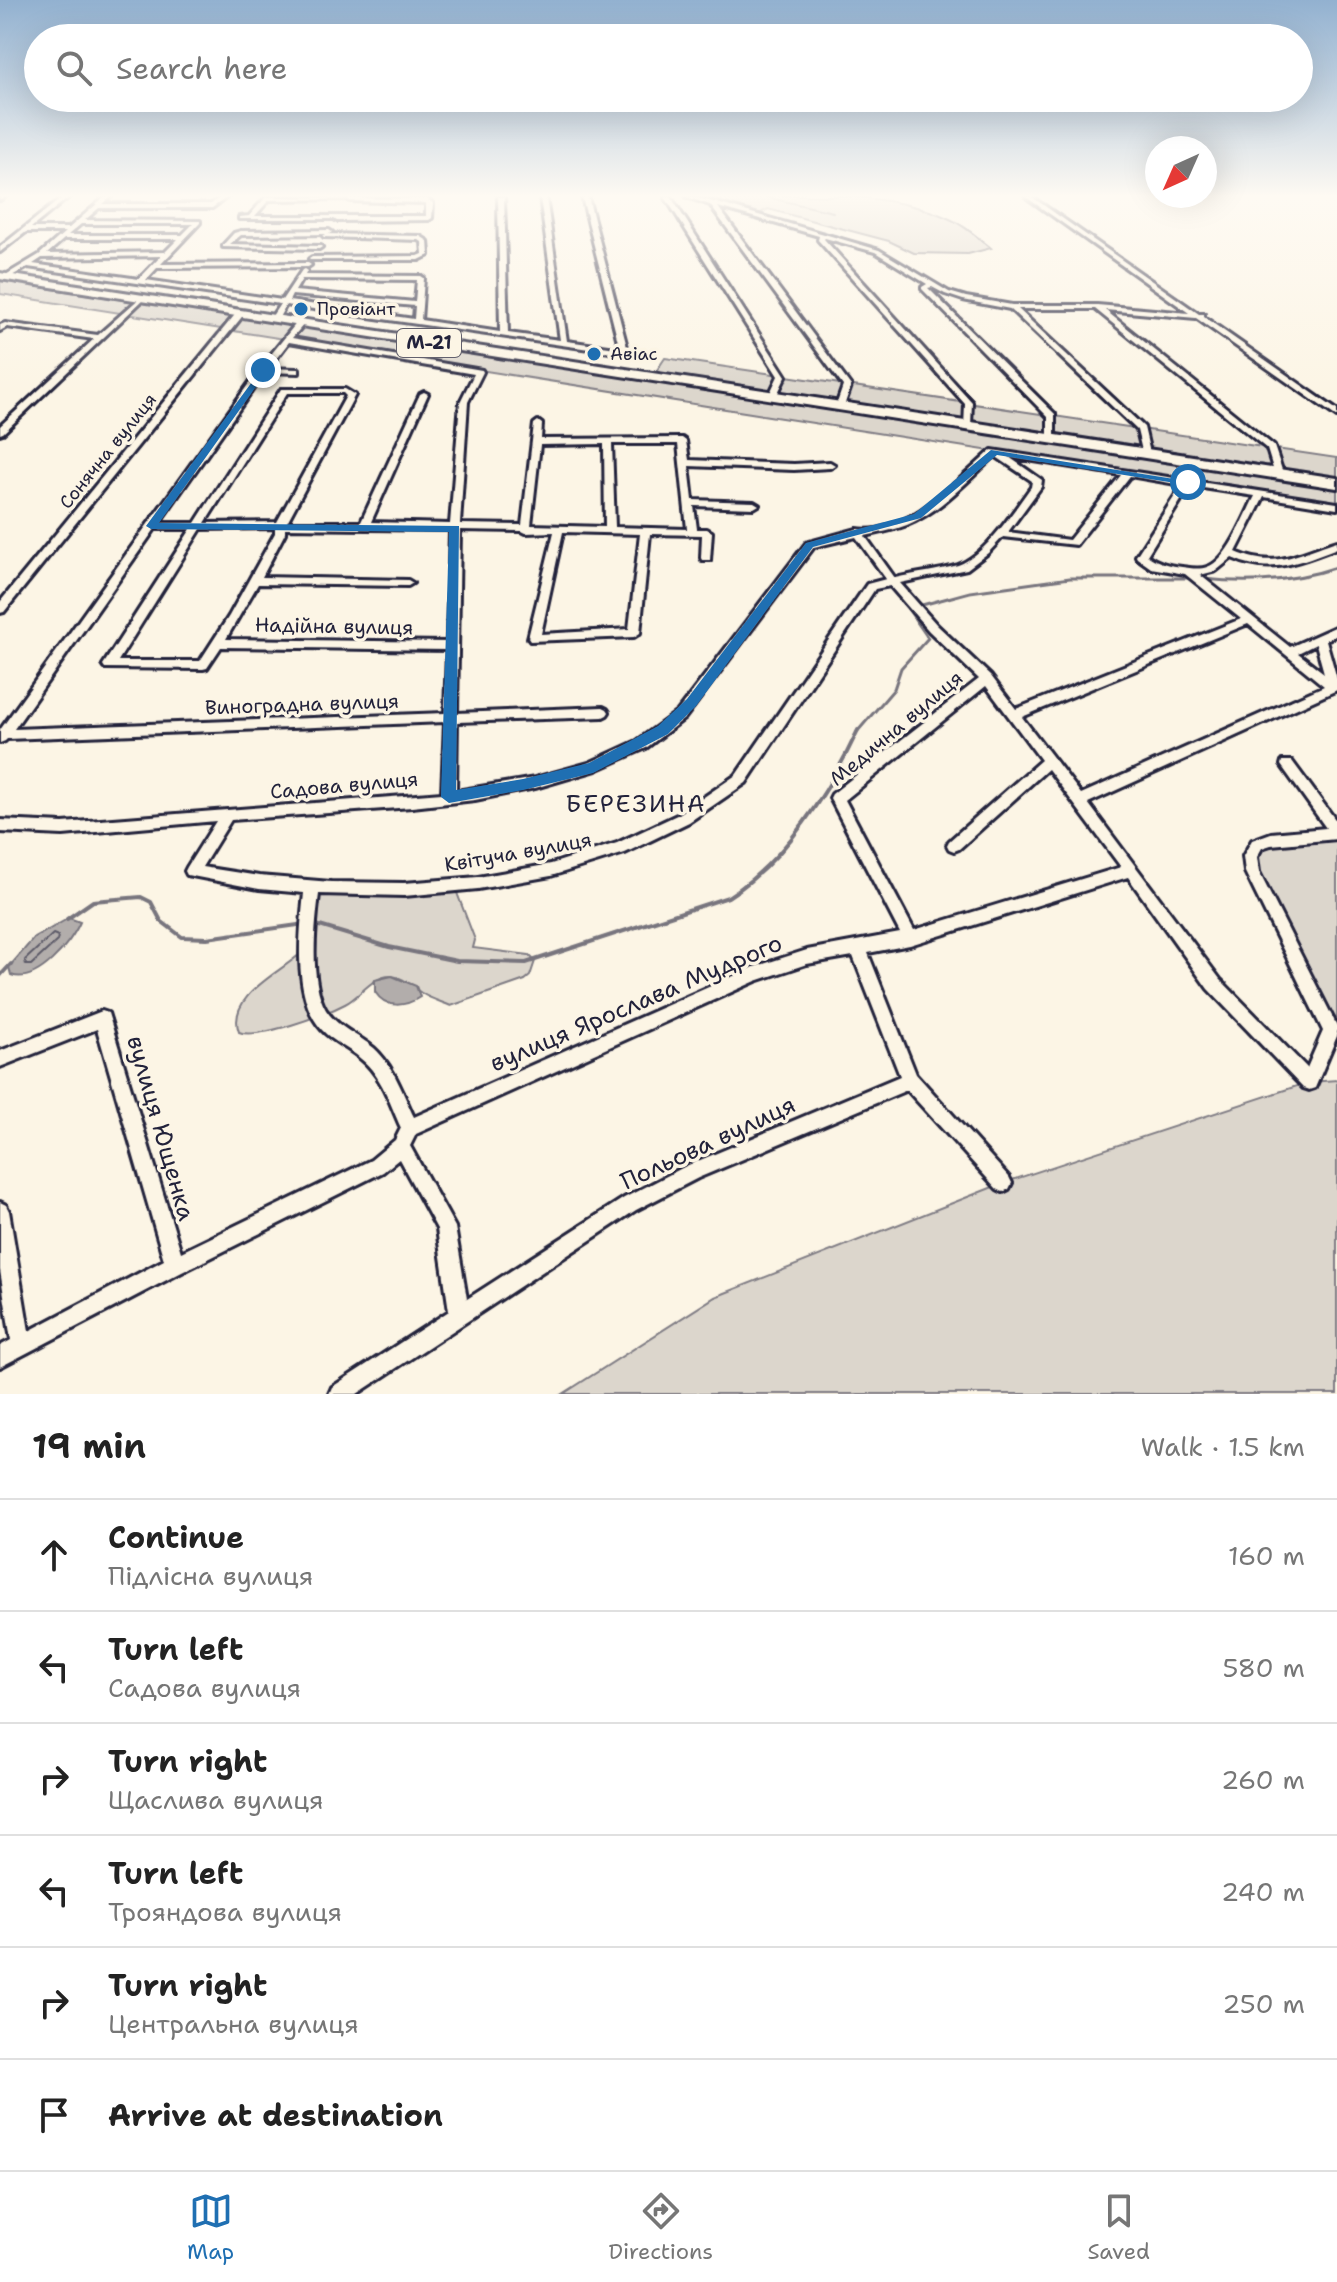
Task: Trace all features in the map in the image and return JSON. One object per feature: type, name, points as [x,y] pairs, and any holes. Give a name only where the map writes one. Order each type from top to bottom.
[{"type":"highway","name":"М-21","points":[[3,276],[1337,483]]},
{"type":"street","points":[[3,276],[33,262]]},
{"type":"street","points":[[141,281],[161,262]]},
{"type":"street","points":[[158,266],[308,262]]},
{"type":"street","points":[[274,319],[310,262]]},
{"type":"street","points":[[502,262],[504,335]]},
{"type":"street","points":[[552,262],[564,344]]},
{"type":"street","points":[[29,265],[611,351],[623,347],[601,262]]},
{"type":"street","points":[[709,262],[782,376],[773,395]]},
{"type":"street","points":[[756,262],[847,386],[840,406]]},
{"type":"street","points":[[841,262],[969,404],[967,426]]},
{"type":"street","points":[[895,262],[955,297],[1012,307],[1097,307],[1201,316]]},
{"type":"street","points":[[1123,262],[1337,414]]},
{"type":"street","points":[[300,277],[420,277],[417,322]]},
{"type":"street","points":[[932,284],[924,288],[1052,416],[1051,439]]},
{"type":"street","points":[[290,293],[419,304]]},
{"type":"street","points":[[0,431],[142,298]]},
{"type":"street","points":[[1012,307],[1141,429],[1146,453]]},
{"type":"street","points":[[1097,307],[1271,448],[1278,473]]},
{"type":"street","name":"Сонячна вулиця","points":[[0,609],[241,313]]},
{"type":"street","points":[[2,737],[263,370],[301,323]]},
{"type":"street","points":[[0,329],[5,325],[97,337]]},
{"type":"street","points":[[288,340],[479,372],[464,402],[455,529],[449,797]]},
{"type":"street","points":[[263,370],[296,371]]},
{"type":"street","points":[[284,391],[345,391],[351,395],[280,526],[280,533],[255,580],[203,665],[109,665],[197,525],[284,391]]},
{"type":"street","points":[[365,525],[424,394]]},
{"type":"street","points":[[526,530],[538,424]]},
{"type":"street","points":[[995,430],[995,452],[1337,506]]},
{"type":"street","points":[[536,442],[682,441],[692,531]]},
{"type":"street","points":[[608,442],[610,530]]},
{"type":"street","name":"Садова вулиця","points":[[0,827],[63,829],[449,797],[593,767],[663,730],[691,703],[810,545],[918,516],[995,452]]},
{"type":"street","name":"Квітуча вулиця","points":[[227,815],[192,871],[236,882],[312,890],[405,891],[500,878],[584,862],[611,854],[656,833],[718,798],[741,779],[864,592],[871,586],[963,567],[1000,534],[1036,487],[1037,480],[995,452]]},
{"type":"street","points":[[684,463],[794,467],[830,465]]},
{"type":"street","points":[[1000,534],[1072,543],[1128,473]]},
{"type":"street","points":[[1188,482],[1141,556],[1155,566],[1204,574],[1220,566],[1261,494]]},
{"type":"street","points":[[688,503],[754,505]]},
{"type":"street","points":[[151,526],[365,525],[692,531],[707,532],[706,558]]},
{"type":"street","points":[[559,530],[534,638],[634,633],[645,531]]},
{"type":"street","name":"Медична вулиця","points":[[857,532],[893,582],[933,628],[987,679],[1016,714],[1079,801]]},
{"type":"street","points":[[1230,553],[1246,561],[1274,566],[1337,544]]},
{"type":"street","points":[[1188,571],[1335,689]]},
{"type":"street","points":[[255,580],[408,583]]},
{"type":"street","points":[[1016,714],[1248,620]]},
{"type":"street","points":[[1289,652],[1337,630]]},
{"type":"street","points":[[1320,638],[1335,689]]},
{"type":"street","name":"Надійна вулиця","points":[[218,643],[450,646]]},
{"type":"street","name":"Медична вулиця","points":[[910,938],[837,798],[987,679]]},
{"type":"street","points":[[1335,689],[1079,801],[1214,984],[1309,1082],[1331,1031],[1252,872],[1250,856],[1257,844],[1271,839],[1337,833]]},
{"type":"street","name":"Виноградна вулиця","points":[[2,737],[603,712]]},
{"type":"street","points":[[954,845],[1049,760]]},
{"type":"street","points":[[1287,765],[1337,833]]},
{"type":"street","name":"вулиця Ярослава Мудрого","points":[[410,1128],[754,974],[807,957],[910,938],[1131,870]]},
{"type":"street","points":[[0,1357],[175,1265],[377,1166],[401,1146],[410,1128],[379,1066],[366,1052],[327,1024],[317,1011],[310,956],[312,890]]},
{"type":"street","points":[[858,948],[910,1080],[1003,1183]]},
{"type":"street","name":"вулиця Ющенка","points":[[0,1059],[102,1019],[175,1265]]},
{"type":"street","name":"Польова вулиця","points":[[339,1394],[459,1314],[661,1187],[910,1080]]},
{"type":"street","points":[[401,1146],[446,1227],[459,1314]]},
{"type":"street","points":[[0,1211],[22,1346]]},
{"type":"shaded area","points":[[0,281],[1337,487],[1337,506],[0,294]]},
{"type":"shaded area","points":[[665,358],[1337,458],[1337,478],[655,373]]},
{"type":"shaded area","points":[[1337,834],[1337,1043],[1252,872],[1257,844]]},
{"type":"shaded area","points":[[454,885],[475,940],[473,948],[529,955],[535,961],[530,976],[525,980],[451,1006],[426,996],[401,979],[385,977],[373,982],[345,1004],[323,1014],[276,1029],[248,1034],[239,1032],[237,1019],[247,996],[301,953],[312,890]]},
{"type":"shaded area","points":[[1337,1080],[1337,1394],[563,1394],[715,1297],[1003,1183],[1309,1082]]},
{"type":"water","points":[[69,918],[80,922],[69,941],[52,960],[31,974],[11,975],[9,967],[34,938]]},
{"type":"water","points":[[392,976],[416,986],[420,997],[396,1005],[379,998],[375,992],[375,980]]},
{"type":"waterway","points":[[1203,579],[1271,580],[1304,576],[1337,567]]},
{"type":"waterway","points":[[922,605],[970,592],[1070,578],[1192,578]]},
{"type":"waterway","points":[[857,732],[894,689],[901,668],[928,638],[908,609]]},
{"type":"waterway","points":[[313,924],[389,947],[457,961],[526,963],[728,897],[749,882],[787,844],[820,800],[858,730]]},
{"type":"waterway","points":[[67,919],[93,901],[141,897],[151,902],[161,921],[182,937],[207,938],[305,924]]},
{"type":"waterway","points":[[0,976],[11,964]]},
{"type":"place","name":"Провіант","points":[[301,309]]},
{"type":"place","name":"Авіас","points":[[594,354]]},
{"type":"district","name":"БЕРЕЗИНА","points":[[636,804]]},
{"type":"route","points":[[263,370],[151,526],[365,525],[455,529],[449,797],[593,767],[663,730],[701,691],[742,632],[810,545],[918,516],[995,452],[1188,482]]}]
